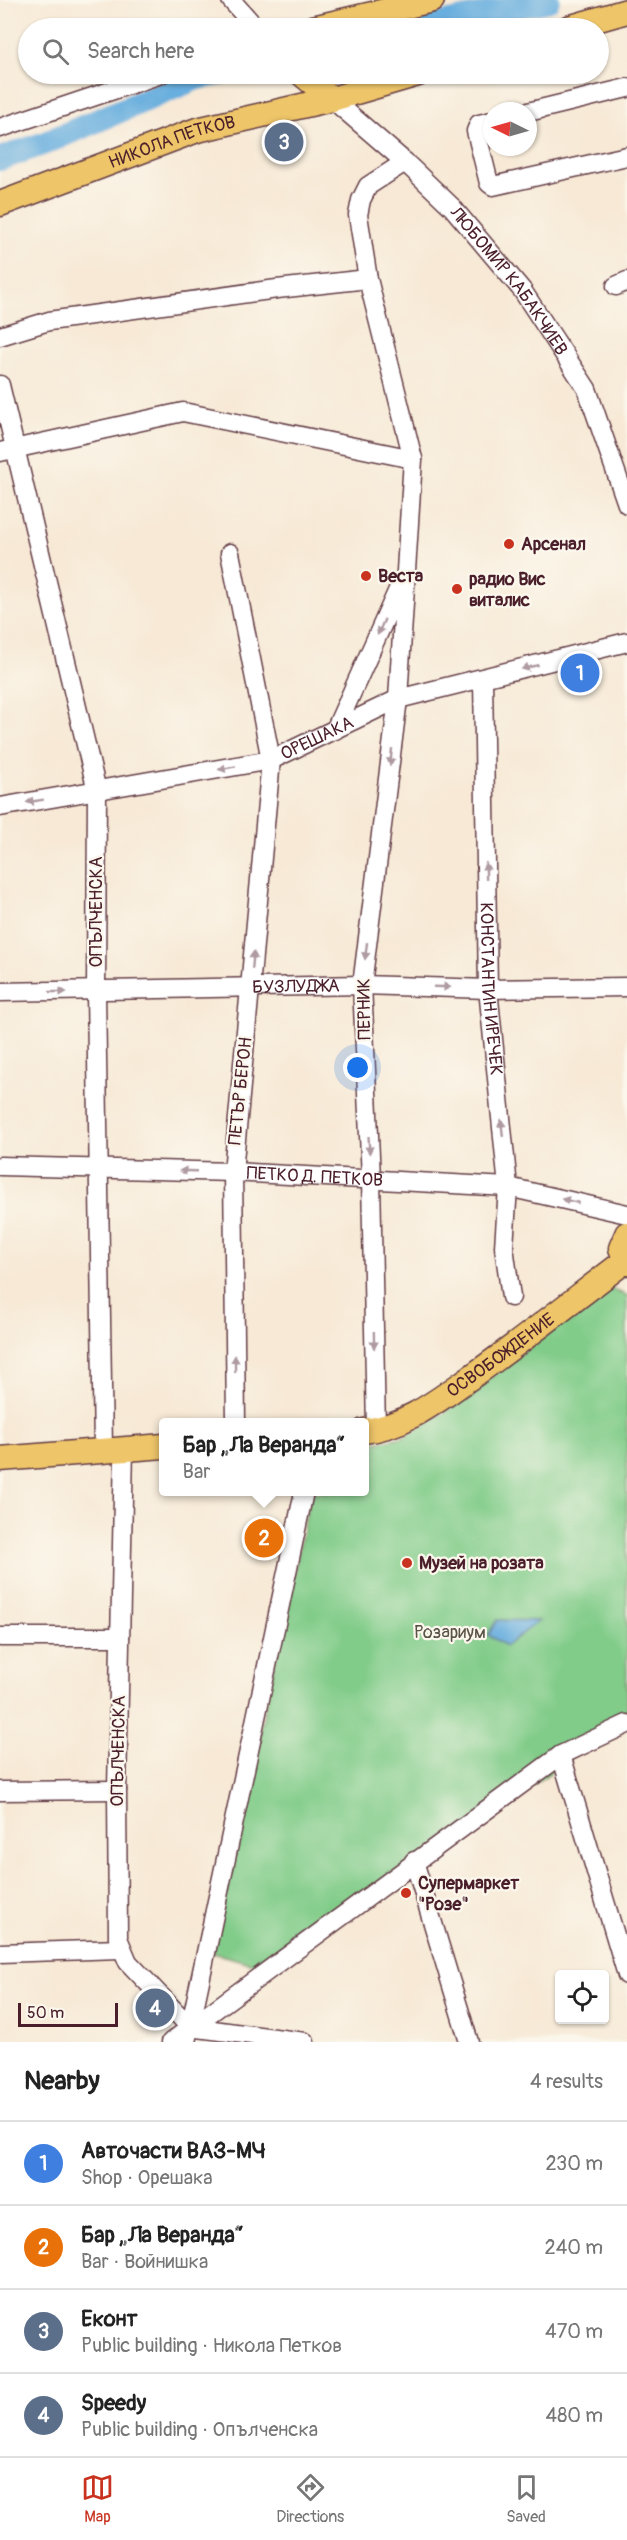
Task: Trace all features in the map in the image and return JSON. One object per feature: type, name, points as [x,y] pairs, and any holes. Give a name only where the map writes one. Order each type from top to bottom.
[{"type":"main road","points":[[356,18],[432,0]]},
{"type":"main road","points":[[603,18],[627,11]]},
{"type":"main road","points":[[313,84],[332,99]]},
{"type":"main road","name":"НИКОЛА ПЕТКОВ","points":[[0,204],[197,130],[332,99],[384,84]]},
{"type":"main road","points":[[626,1262],[621,1248],[627,1234]]},
{"type":"main road","name":"ОСВОБОЖДЕНИЕ","points":[[370,1430],[405,1419],[436,1401],[522,1341],[626,1262]]},
{"type":"main road","points":[[0,1459],[159,1446]]},
{"type":"street","points":[[231,0],[247,18]]},
{"type":"street","points":[[0,128],[131,84]]},
{"type":"street","points":[[537,110],[627,88]]},
{"type":"street","name":"ЛЮБОМИР КАБАКЧИЕВ","points":[[332,99],[405,162],[452,207],[522,290],[587,389],[627,504]]},
{"type":"street","points":[[483,123],[479,124],[476,131],[489,183],[493,186],[627,156]]},
{"type":"street","name":"ПЕРНИК","points":[[370,1430],[371,1178],[362,985],[398,699],[412,459],[368,279],[358,215],[361,200],[368,186],[405,162]]},
{"type":"street","points":[[0,336],[49,321],[277,289],[368,279]]},
{"type":"street","name":"ОПЪЛЧЕНСКА","points":[[0,385],[7,451],[97,791],[96,992],[99,1168],[120,1637],[117,1790],[117,1929],[120,1949]]},
{"type":"street","points":[[7,451],[183,412],[412,459]]},
{"type":"street","name":"ПЕТЪР БЕРОН","points":[[230,553],[271,760],[233,1172],[236,1418]]},
{"type":"street","points":[[335,730],[405,573]]},
{"type":"street","name":"ОРЕШАКА","points":[[0,807],[271,760],[398,699],[627,642]]},
{"type":"street","name":"КОНСТАНТИН ИРЕЧЕК","points":[[483,679],[488,988],[508,1187],[504,1247],[511,1297]]},
{"type":"street","name":"БУЗЛУДЖА","points":[[0,992],[96,992],[362,985],[488,988],[627,987]]},
{"type":"street","name":"ПЕТКО Д. ПЕТКОВ","points":[[0,1166],[233,1172],[508,1187],[627,1214]]},
{"type":"street","points":[[188,2034],[303,1496]]},
{"type":"street","points":[[0,1637],[120,1637]]},
{"type":"street","points":[[171,2042],[188,2034],[414,1861],[561,1755],[627,1724]]},
{"type":"street","points":[[561,1755],[627,1975]]},
{"type":"street","points":[[0,1791],[117,1790]]},
{"type":"street","points":[[414,1861],[469,2042]]},
{"type":"street","points":[[0,1953],[120,1949],[128,1962],[188,2034],[305,2042]]},
{"type":"green space","name":"Розариум","points":[[608,1287],[627,1296],[627,1719],[270,1968],[213,1953],[310,1496],[369,1496],[369,1443],[403,1437],[441,1415]]},
{"type":"water","points":[[497,1620],[539,1621],[506,1646],[488,1635]]},
{"type":"waterway","points":[[468,18],[548,0]]},
{"type":"waterway","points":[[0,159],[45,143],[183,84]]},
{"type":"place","name":"Еконт","points":[[284,142]]},
{"type":"place","name":"Арсенал","points":[[509,544]]},
{"type":"place","name":"Веста","points":[[366,576]]},
{"type":"place","name":"радио Вис виталис","points":[[457,589]]},
{"type":"place","name":"Авточасти ВАЗ-МЧ","points":[[580,673]]},
{"type":"place","name":"Бар „Ла Веранда“","points":[[264,1538]]},
{"type":"place","name":"Музей на розата","points":[[407,1563]]},
{"type":"place","name":"Супермаркет \"Розе\"","points":[[406,1893]]},
{"type":"place","name":"Speedy","points":[[155,2008]]}]
